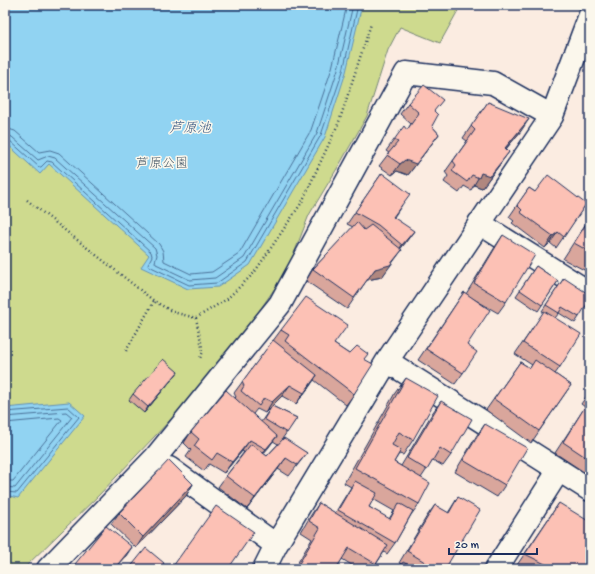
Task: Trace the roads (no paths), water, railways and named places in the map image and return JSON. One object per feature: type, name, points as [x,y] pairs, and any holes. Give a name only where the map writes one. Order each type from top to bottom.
[{"type":"street","points":[[264,569],[276,545],[387,361],[552,116],[590,15]]},
{"type":"street","points":[[48,569],[155,458],[280,304],[406,73],[493,83],[552,116]]},
{"type":"street","points":[[479,223],[590,293]]},
{"type":"street","points":[[387,361],[590,490]]},
{"type":"street","points":[[155,458],[276,545]]},
{"type":"street","points":[[496,569],[559,470]]},
{"type":"water","name":"芦原池","points":[[5,5],[362,5],[346,72],[325,137],[250,265],[218,287],[188,289],[141,267],[149,255],[49,164],[40,174],[5,142]]},
{"type":"water","points":[[69,402],[85,416],[18,498],[5,495],[5,408]]},
{"type":"park label","name":"芦原公園","points":[[162,162]]}]
